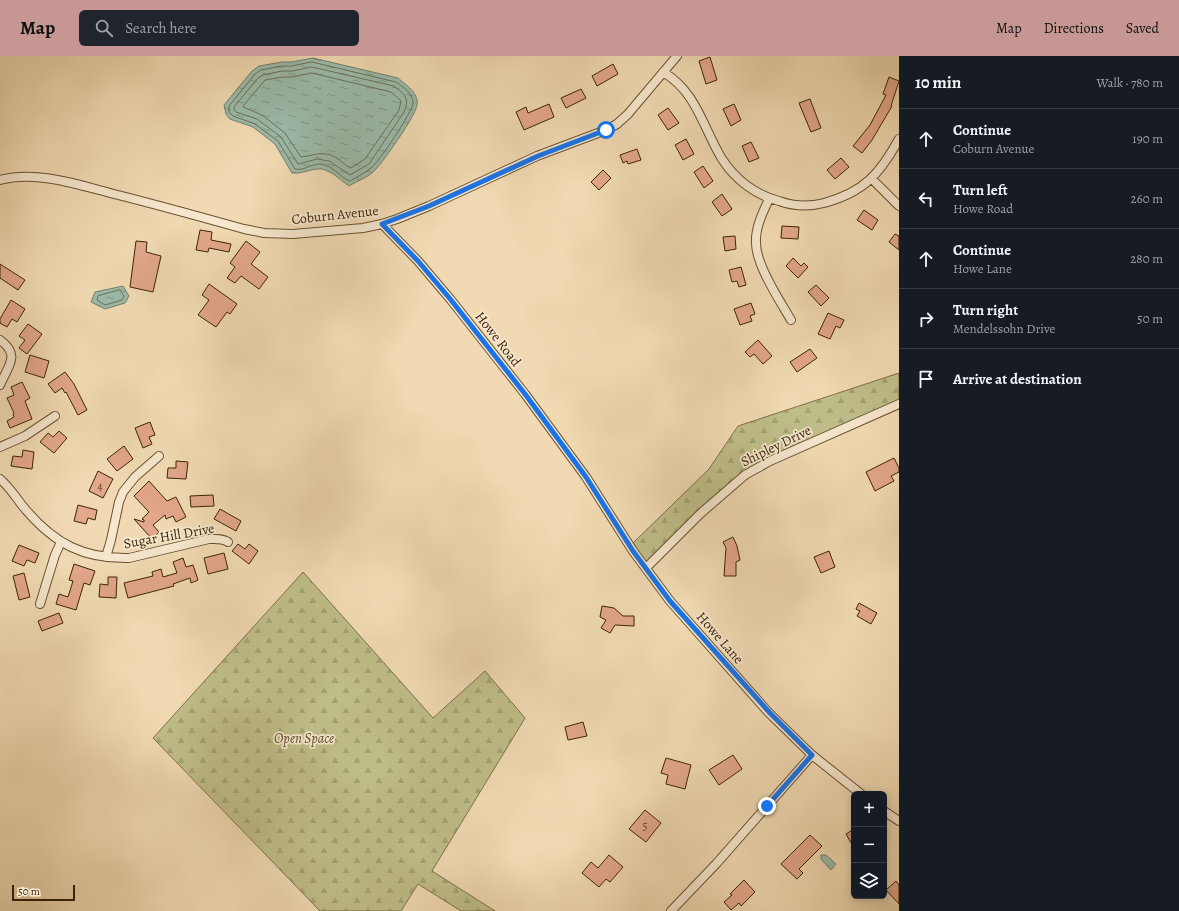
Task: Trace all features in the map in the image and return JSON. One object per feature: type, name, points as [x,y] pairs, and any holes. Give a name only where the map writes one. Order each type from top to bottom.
[{"type":"street","name":"Coburn Avenue","points":[[0,180],[14,177],[35,177],[75,184],[264,233],[293,234],[363,228],[382,224],[429,206],[538,156],[606,130],[617,124],[628,114],[677,56]]},
{"type":"street","points":[[663,72],[683,87],[690,97],[722,158],[732,172],[750,188],[769,199],[798,205],[820,204],[853,192],[872,179],[884,164],[899,139]]},
{"type":"street","points":[[872,179],[899,206]]},
{"type":"street","points":[[769,199],[756,233],[756,244],[763,269],[791,320]]},
{"type":"street","name":"Howe Road","points":[[382,224],[418,261],[451,300],[525,394],[586,477]]},
{"type":"street","points":[[0,340],[11,351],[12,357],[10,365],[0,385]]},
{"type":"street","name":"Shipley Drive","points":[[646,568],[700,514],[745,475],[770,461],[899,404]]},
{"type":"street","points":[[0,447],[25,436],[55,416]]},
{"type":"street","points":[[106,557],[119,502],[123,492],[135,477],[159,456]]},
{"type":"street","name":"Howe Lane","points":[[586,477],[619,530],[670,601],[770,713],[812,755],[857,791]]},
{"type":"street","name":"Sugar Hill Drive","points":[[0,479],[7,485],[25,509],[38,523],[61,542],[89,553],[106,557],[129,558],[147,555],[192,542],[209,539],[219,539],[228,542]]},
{"type":"street","points":[[40,604],[55,555],[61,542]]},
{"type":"street","points":[[671,911],[716,864],[812,755]]},
{"type":"street","points":[[887,813],[899,821]]},
{"type":"green space","points":[[899,373],[899,410],[897,405],[753,470],[646,568],[630,546],[709,469],[738,426]]},
{"type":"green space","name":"Open Space","points":[[303,572],[433,718],[485,671],[525,718],[432,871],[495,911],[461,911],[418,884],[401,911],[320,911],[153,738]]},
{"type":"water","points":[[313,58],[398,78],[414,93],[416,97],[417,105],[406,128],[379,165],[366,177],[349,186],[334,174],[321,169],[292,173],[275,144],[253,127],[230,119],[226,114],[224,105],[252,71],[259,66]]},
{"type":"water","points":[[123,286],[129,296],[125,303],[105,309],[91,302],[95,292]]},
{"type":"water","points":[[821,855],[826,855],[836,864],[831,870],[821,859]]},
{"type":"building","points":[[710,57],[717,80],[706,84],[699,61]]},
{"type":"building","points":[[613,64],[618,74],[597,86],[592,76]]},
{"type":"building","points":[[889,77],[899,81],[892,106],[872,140],[862,153],[853,146],[870,125],[886,95],[883,94]]},
{"type":"building","points":[[581,89],[586,98],[566,108],[561,98]]},
{"type":"building","points":[[810,99],[821,128],[811,132],[799,103]]},
{"type":"building","points":[[549,104],[554,117],[524,130],[516,112],[526,107],[528,113]]},
{"type":"building","points":[[734,104],[741,120],[731,126],[723,109]]},
{"type":"building","points":[[668,108],[679,123],[668,130],[658,115]]},
{"type":"building","points":[[686,139],[694,154],[683,160],[675,145]]},
{"type":"building","points":[[751,142],[759,158],[749,162],[742,146]]},
{"type":"building","points":[[637,149],[641,160],[628,164],[627,161],[623,163],[620,155]]},
{"type":"building","points":[[841,158],[849,167],[835,179],[827,170]]},
{"type":"building","points":[[703,166],[713,181],[704,188],[694,172]]},
{"type":"building","points":[[603,170],[611,178],[599,190],[591,182]]},
{"type":"building","points":[[722,194],[732,209],[722,216],[712,202]]},
{"type":"building","points":[[864,210],[878,220],[872,230],[857,220]]},
{"type":"building","points":[[782,226],[799,227],[798,239],[781,238]]},
{"type":"building","points":[[200,230],[212,232],[211,240],[231,244],[229,252],[209,248],[208,252],[196,250]]},
{"type":"building","points":[[895,234],[899,236],[899,250],[889,242]]},
{"type":"building","points":[[735,236],[736,249],[725,251],[723,237]]},
{"type":"building","points":[[136,241],[147,242],[146,252],[161,256],[153,292],[130,287]]},
{"type":"building","points":[[246,241],[260,252],[251,264],[268,277],[259,289],[241,276],[235,283],[227,278],[235,267],[230,263]]},
{"type":"building","points":[[793,258],[801,266],[804,263],[808,267],[798,278],[786,266]]},
{"type":"building","points":[[0,264],[25,280],[18,290],[0,278]]},
{"type":"building","points":[[741,267],[746,285],[739,287],[737,281],[732,282],[729,270]]},
{"type":"building","points":[[209,284],[237,304],[230,314],[227,312],[216,327],[198,315],[209,300],[202,295]]},
{"type":"building","points":[[816,285],[829,298],[821,306],[808,292]]},
{"type":"building","points":[[11,300],[25,309],[17,322],[12,319],[7,327],[0,323],[0,319]]},
{"type":"building","points":[[751,303],[755,314],[750,316],[752,321],[740,325],[734,309]]},
{"type":"building","points":[[828,313],[844,320],[840,328],[836,326],[830,339],[818,334]]},
{"type":"building","points":[[28,324],[42,334],[27,354],[19,348],[25,340],[19,336]]},
{"type":"building","points":[[758,340],[772,356],[763,364],[754,354],[750,357],[745,352]]},
{"type":"building","points":[[810,349],[817,358],[797,372],[790,362]]},
{"type":"building","points":[[30,355],[49,361],[44,378],[25,372]]},
{"type":"building","points":[[65,372],[74,384],[87,410],[78,415],[66,392],[65,393],[62,388],[55,393],[48,384]]},
{"type":"building","points":[[22,382],[30,398],[25,401],[32,419],[10,428],[7,421],[14,417],[14,413],[7,398],[14,395],[11,387]]},
{"type":"building","points":[[150,422],[155,435],[149,437],[152,444],[143,448],[135,428]]},
{"type":"building","points":[[59,431],[67,438],[54,453],[40,442],[48,433],[53,437]]},
{"type":"building","points":[[124,446],[133,459],[117,471],[107,459]]},
{"type":"building","points":[[23,450],[34,452],[32,469],[11,466],[13,456],[22,457]]},
{"type":"building","points":[[894,458],[899,468],[899,472],[891,476],[894,481],[875,491],[866,472]]},
{"type":"building","points":[[176,461],[188,462],[186,479],[167,478],[168,468],[176,468]]},
{"type":"building","points":[[98,471],[113,479],[103,498],[89,491]]},
{"type":"building","points":[[149,481],[167,501],[176,497],[186,517],[176,522],[173,516],[166,519],[165,515],[153,525],[159,532],[152,539],[134,519],[144,522],[142,519],[149,512],[134,496]]},
{"type":"building","points":[[213,495],[214,506],[191,507],[190,496]]},
{"type":"building","points":[[78,505],[97,510],[95,520],[88,518],[86,524],[74,521]]},
{"type":"building","points":[[220,509],[241,521],[236,531],[214,519]]},
{"type":"building","points":[[733,537],[737,546],[740,560],[736,562],[736,576],[724,576],[726,548],[723,542]]},
{"type":"building","points":[[238,544],[245,549],[249,544],[258,551],[249,564],[232,551]]},
{"type":"building","points":[[19,545],[39,553],[35,563],[27,560],[24,566],[12,561]]},
{"type":"building","points":[[829,551],[835,567],[821,573],[814,557]]},
{"type":"building","points":[[224,553],[228,569],[208,574],[204,558]]},
{"type":"building","points":[[183,558],[186,567],[193,565],[198,580],[191,583],[190,578],[173,584],[174,586],[128,598],[124,583],[153,576],[152,572],[161,569],[163,577],[177,573],[173,562]]},
{"type":"building","points":[[74,564],[95,571],[90,585],[84,583],[76,610],[56,604],[59,594],[68,597],[73,581],[69,580]]},
{"type":"building","points":[[24,573],[30,597],[19,600],[13,576]]},
{"type":"building","points":[[108,577],[117,577],[116,598],[99,597],[100,584],[108,585]]},
{"type":"building","points":[[859,603],[877,613],[871,624],[857,616],[860,611],[856,609]]},
{"type":"building","points":[[602,606],[614,608],[623,616],[634,616],[634,626],[615,625],[610,633],[601,628],[606,620],[600,617]]},
{"type":"building","points":[[59,613],[63,623],[42,631],[38,621]]},
{"type":"building","points":[[583,722],[587,736],[568,740],[565,727]]},
{"type":"building","points":[[733,755],[742,769],[719,785],[709,770]]},
{"type":"building","points":[[666,758],[691,765],[685,789],[666,784],[668,775],[661,773]]},
{"type":"building","points":[[645,810],[661,823],[646,842],[629,829]]},
{"type":"building","points":[[851,831],[851,843],[846,834]]},
{"type":"building","points":[[810,835],[822,846],[799,869],[803,873],[797,879],[781,864]]},
{"type":"building","points":[[609,855],[623,867],[610,882],[606,879],[599,887],[582,873],[591,862],[598,868]]},
{"type":"building","points":[[744,880],[755,892],[741,906],[739,903],[731,910],[724,902],[732,895],[730,894]]},
{"type":"building","points":[[896,881],[899,885],[899,904],[887,891],[887,889]]},
{"type":"route","points":[[606,130],[538,156],[429,206],[382,224],[418,261],[451,300],[525,394],[573,458],[633,551],[670,601],[770,713],[812,755],[767,806]]}]
